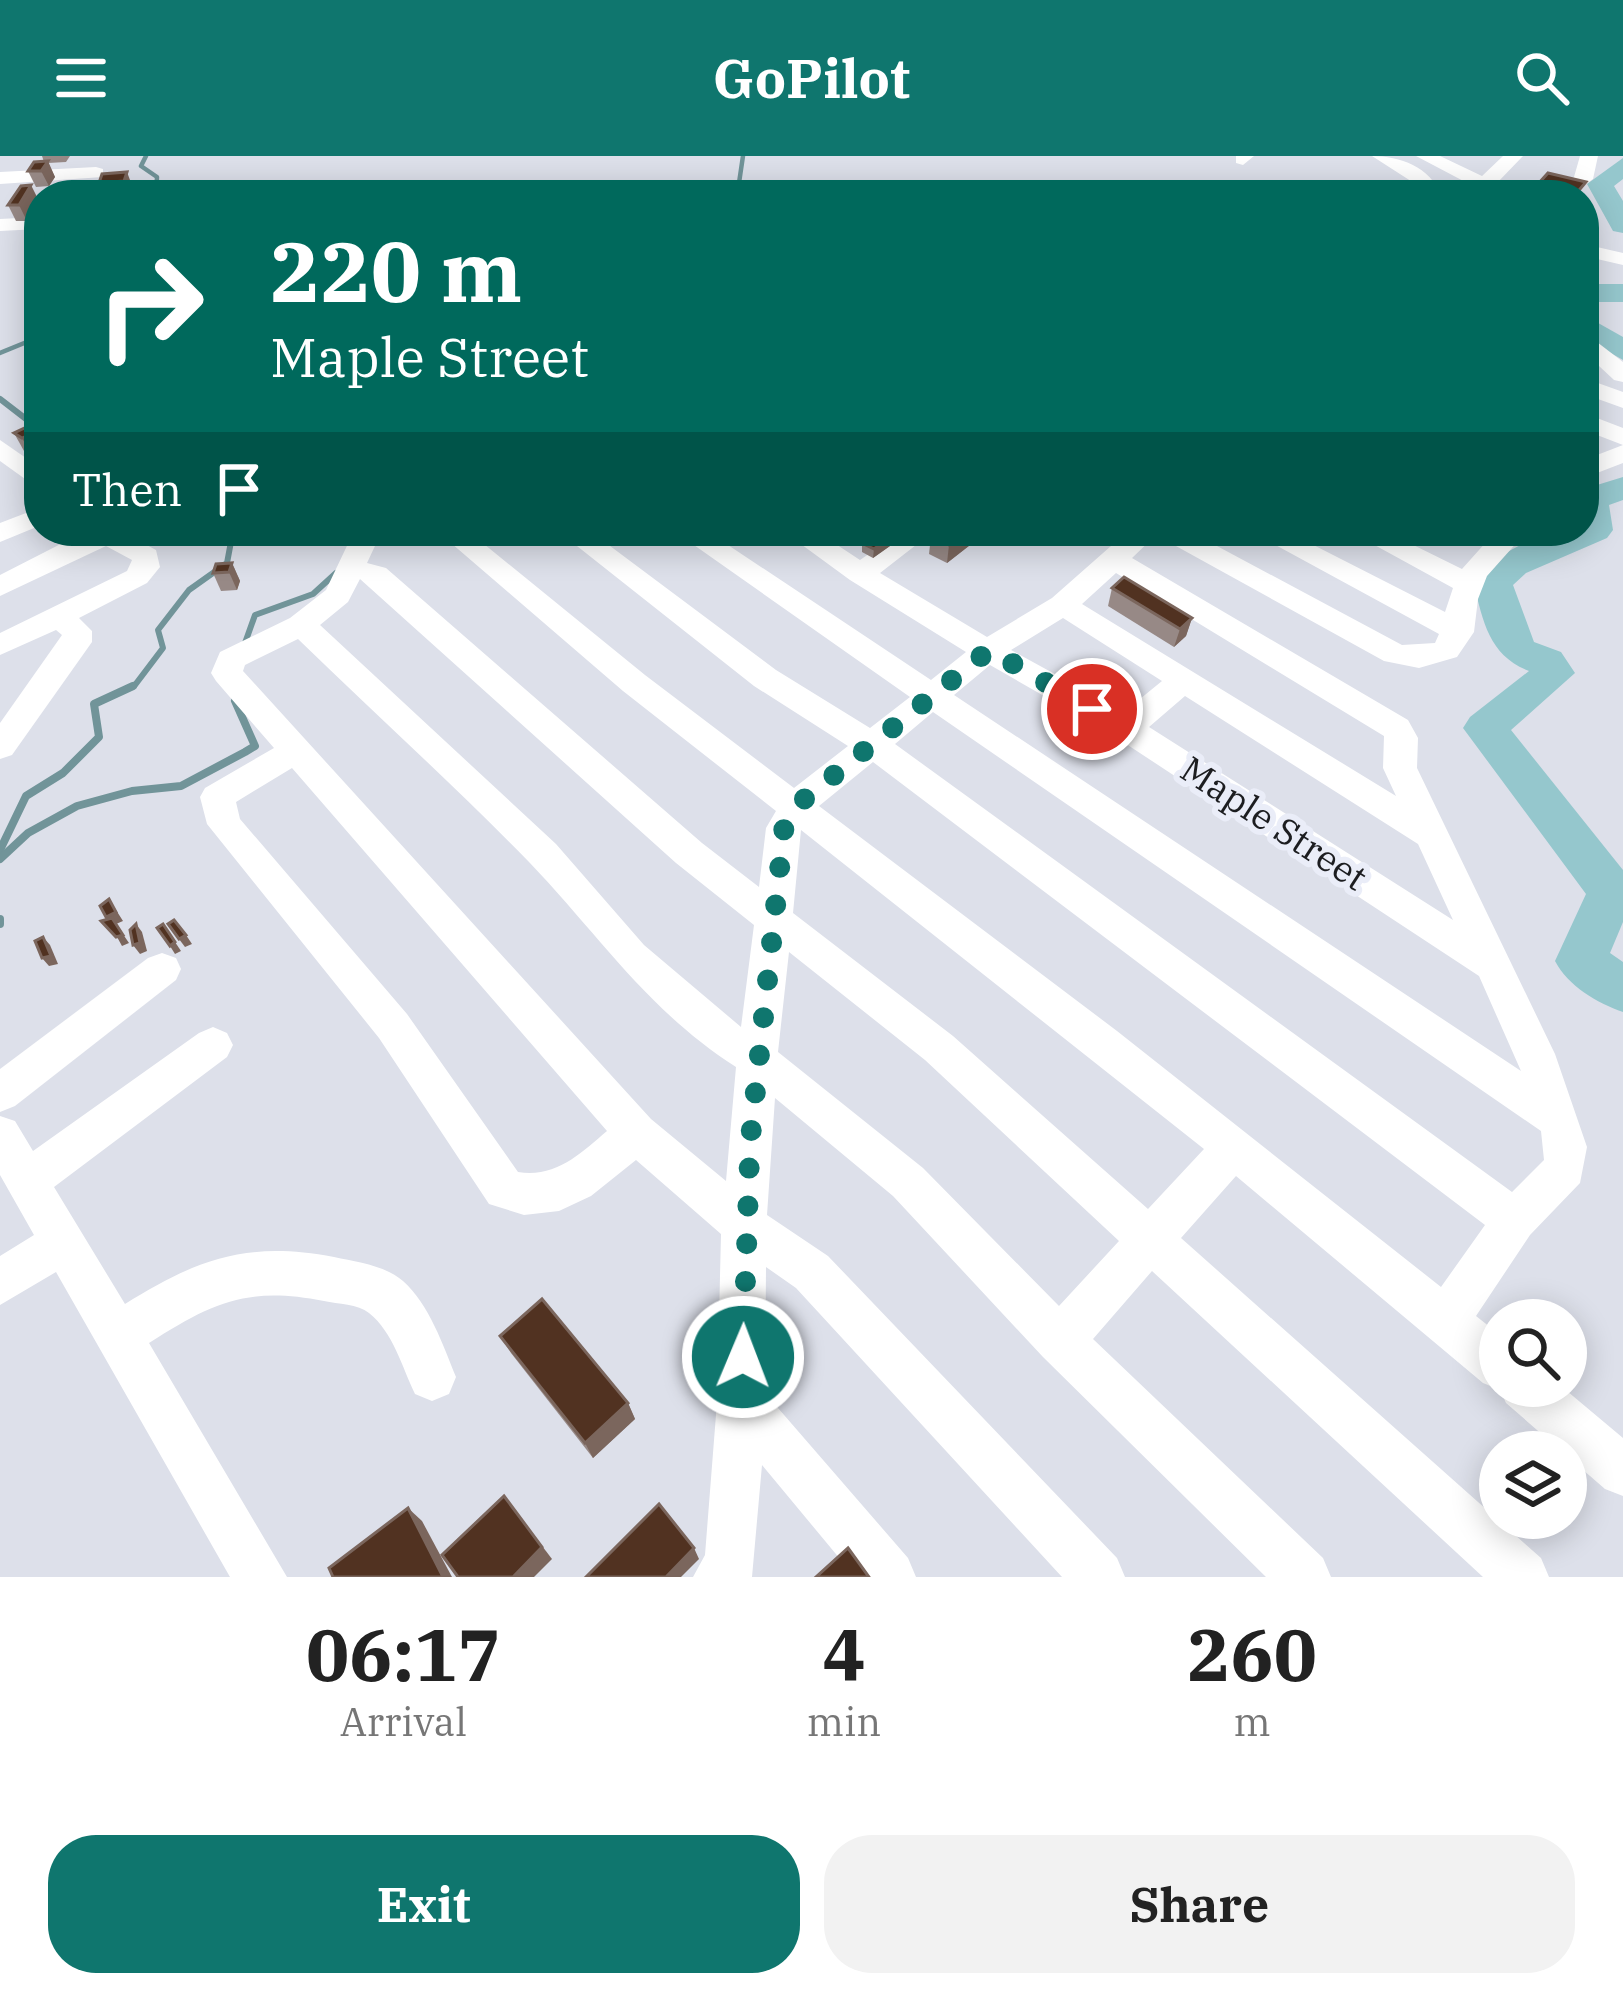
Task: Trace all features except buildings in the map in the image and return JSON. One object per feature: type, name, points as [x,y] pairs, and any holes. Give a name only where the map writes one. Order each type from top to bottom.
[{"type":"street","points":[[1381,156],[1423,180]]},
{"type":"street","points":[[1425,156],[1452,161],[1478,180]]},
{"type":"street","points":[[1488,180],[1514,156]]},
{"type":"street","points":[[0,178],[96,164]]},
{"type":"street","points":[[1599,354],[1623,375]]},
{"type":"street","points":[[0,448],[24,468]]},
{"type":"street","points":[[0,586],[77,546]]},
{"type":"street","points":[[0,645],[137,577],[146,567],[146,556],[127,546]]},
{"type":"street","points":[[361,546],[338,595],[301,625],[231,659],[226,667],[295,751],[636,1133],[744,1225],[812,1272],[1098,1577]]},
{"type":"street","points":[[469,546],[694,730],[797,805],[1233,1148],[1479,1348]]},
{"type":"street","points":[[592,546],[765,678],[874,746],[1151,945],[1514,1220]]},
{"type":"street","points":[[710,546],[1559,1120]]},
{"type":"street","name":"Maple Street","points":[[819,546],[920,613],[1126,728],[1493,965]]},
{"type":"street","points":[[860,574],[897,546]]},
{"type":"street","points":[[725,1572],[741,1402],[744,1225],[757,1059],[784,828],[797,805],[989,650],[1063,604],[1131,546]]},
{"type":"street","points":[[1196,546],[1395,653],[1421,660],[1436,656],[1459,632],[1468,584],[1498,546]]},
{"type":"street","points":[[1293,546],[1459,632]]},
{"type":"street","points":[[1393,546],[1468,584]]},
{"type":"street","points":[[1117,561],[1396,728],[1402,738],[1400,768],[1535,1054],[1566,1147],[1565,1169],[1514,1220],[1446,1320]]},
{"type":"street","points":[[350,568],[376,574],[689,853],[939,1048],[1522,1577]]},
{"type":"street","points":[[1063,604],[1430,834]]},
{"type":"street","points":[[0,747],[77,642],[77,631],[56,615]]},
{"type":"street","points":[[301,625],[543,854],[631,956],[708,1028],[757,1059],[908,1182],[1060,1340],[1304,1577]]},
{"type":"street","points":[[1126,728],[1183,681]]},
{"type":"street","points":[[295,751],[217,797],[224,824],[393,1026],[505,1189],[527,1198],[560,1193],[636,1133]]},
{"type":"street","points":[[0,1093],[162,969]]},
{"type":"street","points":[[27,1181],[213,1045]]},
{"type":"street","points":[[0,1135],[260,1577]]},
{"type":"street","points":[[1060,1340],[1233,1148]]},
{"type":"street","points":[[0,1282],[63,1242]]},
{"type":"street","points":[[118,1335],[221,1275],[252,1269],[303,1273],[378,1290],[401,1315],[432,1377]]},
{"type":"street","points":[[741,1402],[890,1577]]},
{"type":"street","points":[[1548,1407],[1623,1471]]},
{"type":"waterway","points":[[146,156],[141,166],[157,180]]},
{"type":"waterway","points":[[739,180],[743,156]]},
{"type":"waterway","points":[[1623,166],[1600,184],[1623,225]]},
{"type":"waterway","points":[[1599,293],[1623,293]]},
{"type":"waterway","points":[[1599,334],[1623,351]]},
{"type":"waterway","points":[[0,353],[24,343]]},
{"type":"waterway","points":[[0,399],[24,417]]},
{"type":"waterway","points":[[1599,496],[1623,488]]},
{"type":"waterway","points":[[126,689],[135,685],[163,648],[158,630],[189,590],[227,563],[230,546]]},
{"type":"waterway","points":[[1555,546],[1513,564],[1493,584],[1504,626],[1519,652],[1546,662],[1554,673],[1485,728],[1612,891],[1581,961],[1623,990]]},
{"type":"waterway","points":[[245,643],[255,615],[313,594],[336,573]]},
{"type":"waterway","points":[[0,850],[26,796],[63,773],[99,737],[94,704],[133,686]]},
{"type":"waterway","points":[[0,859],[28,833],[77,806],[132,791],[181,786],[255,746],[235,701]]},
{"type":"waterway","points":[[0,919],[0,924]]},
{"type":"route","points":[[743,1357],[750,1142],[784,828],[797,805],[989,650],[1092,709]]}]
